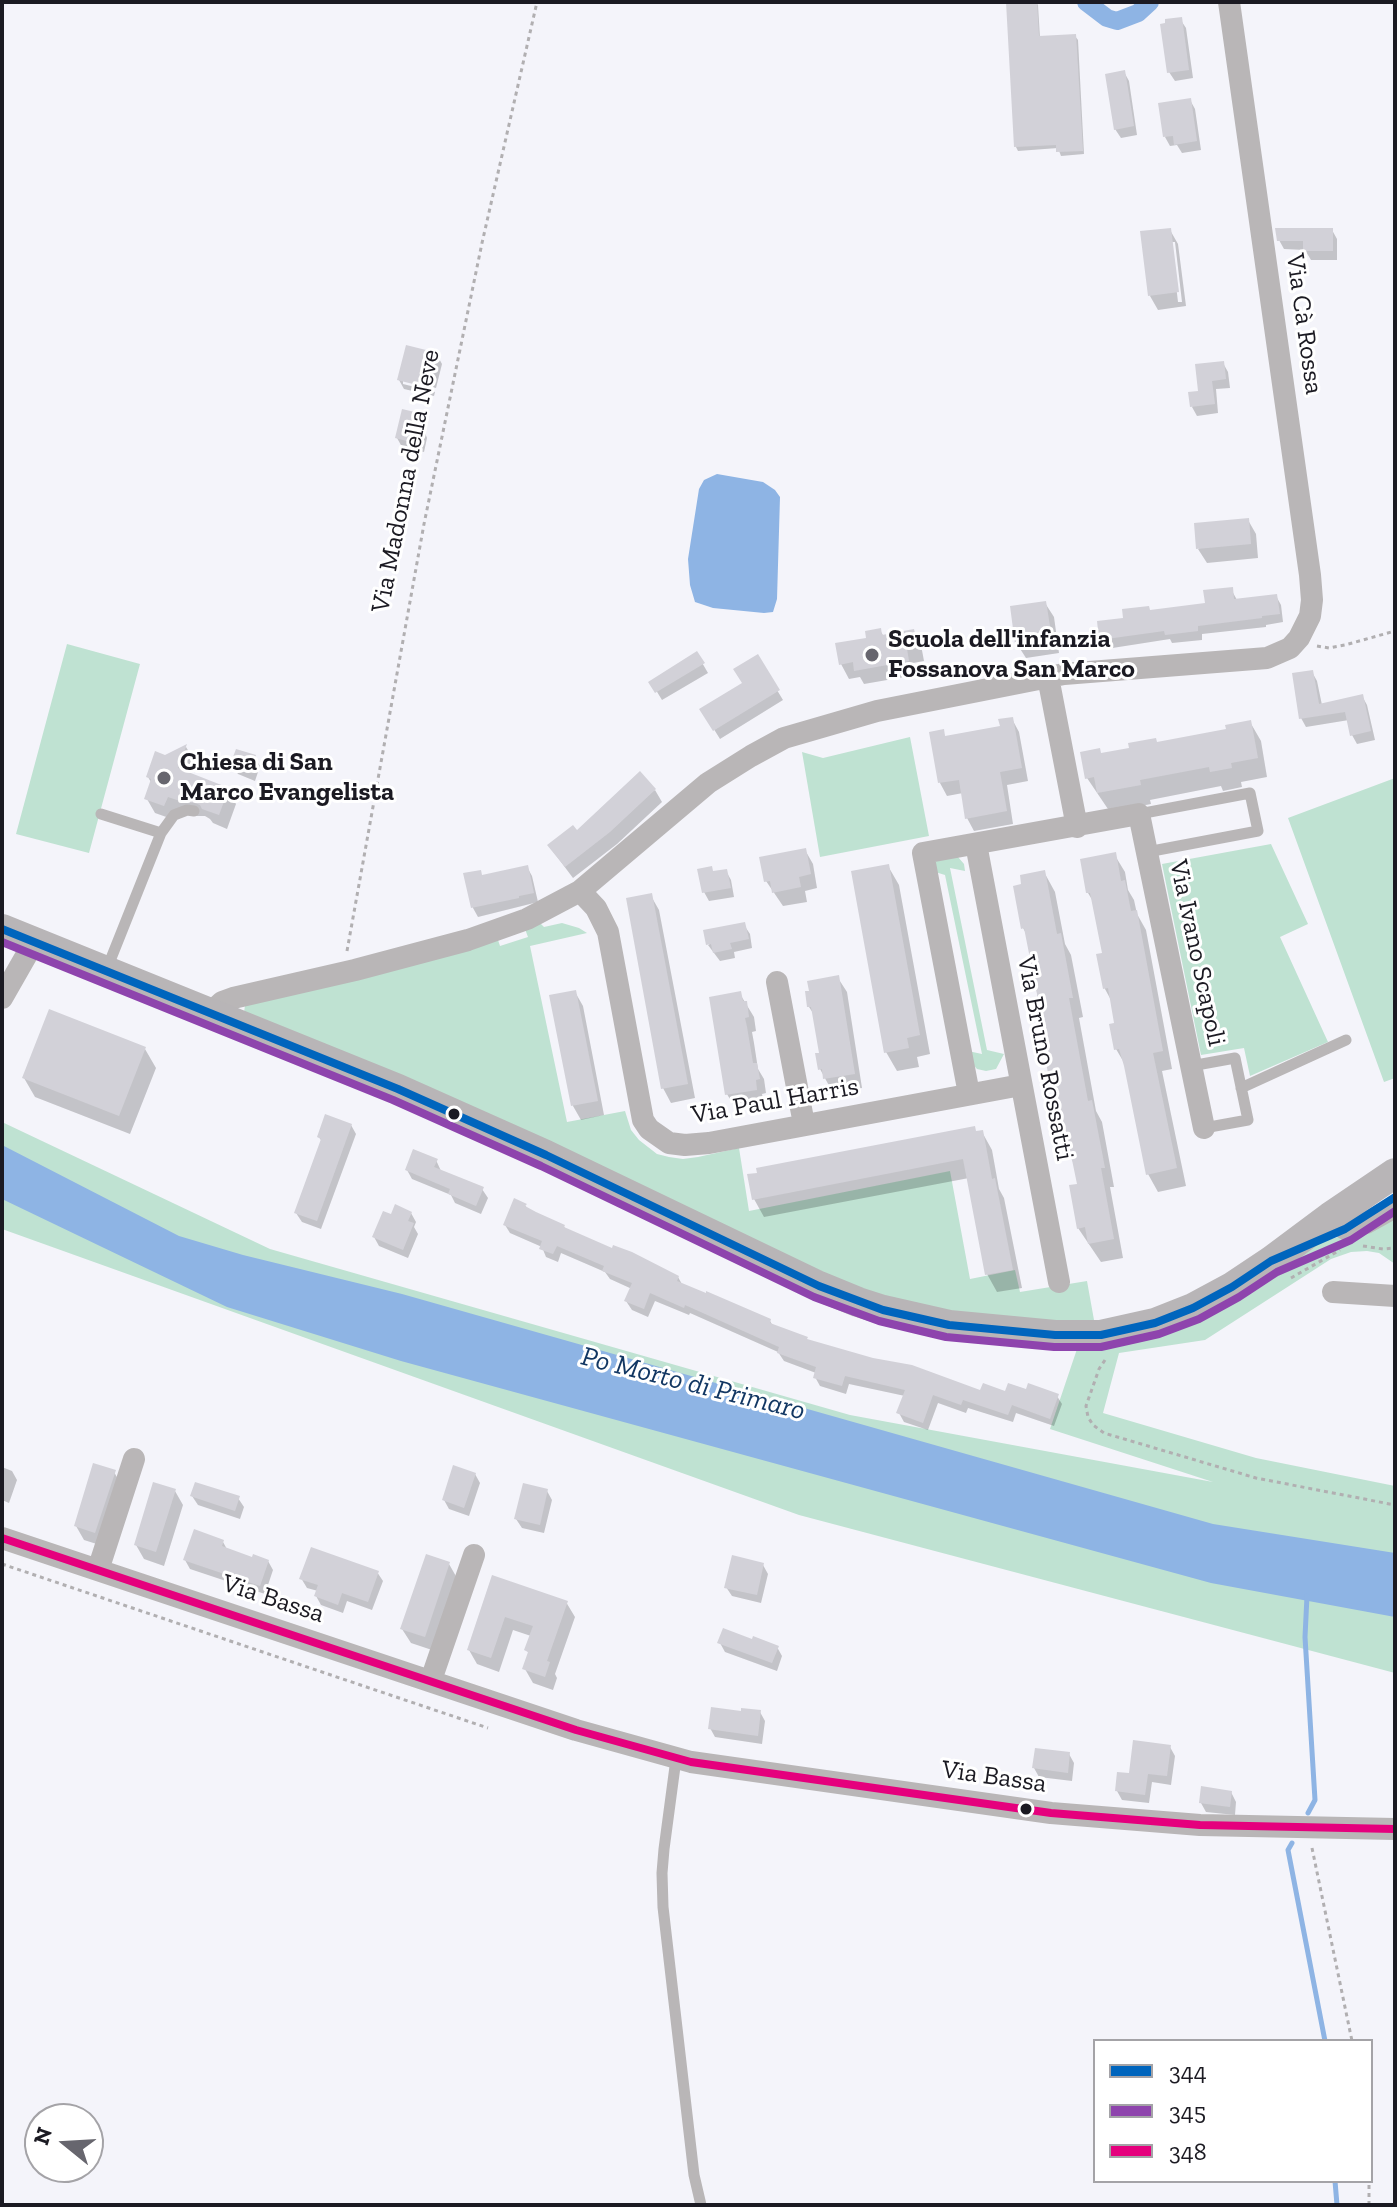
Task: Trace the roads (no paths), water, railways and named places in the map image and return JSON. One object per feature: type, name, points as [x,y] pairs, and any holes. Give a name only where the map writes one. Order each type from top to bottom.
[{"type":"main road","points":[[2,929],[398,1089],[858,1302],[949,1325],[1055,1335],[1101,1335],[1155,1323],[1193,1308],[1232,1287],[1395,1173]]},
{"type":"main road","points":[[1271,1261],[1345,1229],[1395,1197]]},
{"type":"street","name":"Via Cà Rossa","points":[[1048,677],[1089,671],[1267,658],[1295,643],[1310,616],[1310,575],[1229,2]]},
{"type":"street","points":[[210,1013],[222,1002],[233,998],[343,973],[499,930],[540,913],[580,891],[708,783],[784,738],[877,711],[1048,677],[1077,827],[923,853],[969,1094]]},
{"type":"street","name":"Via Ivano Scapoli","points":[[1077,827],[1139,814],[1204,1128]]},
{"type":"street","name":"Via Bruno Rossatti","points":[[976,844],[1059,1282]]},
{"type":"street","name":"Via Paul Harris","points":[[580,891],[596,908],[608,932],[643,1120],[649,1129],[669,1143],[709,1143],[1021,1085]]},
{"type":"street","points":[[2,998],[34,942]]},
{"type":"street","points":[[777,982],[804,1124]]},
{"type":"street","points":[[1345,1229],[1366,1223],[1395,1207]]},
{"type":"street","points":[[1333,1292],[1395,1296]]},
{"type":"street","points":[[98,1570],[134,1459]]},
{"type":"street","name":"Via Bassa","points":[[2,1538],[576,1730],[676,1759],[1051,1813],[1200,1825],[1395,1829]]},
{"type":"street","points":[[431,1680],[474,1555]]},
{"type":"lane","name":"Via Ivano Scapoli","points":[[1139,814],[1250,793],[1258,831],[1147,852]]},
{"type":"lane","points":[[106,971],[161,833],[174,815],[194,811]]},
{"type":"lane","points":[[101,814],[161,833]]},
{"type":"lane","points":[[1241,1088],[1346,1040]]},
{"type":"lane","name":"Via Ivano Scapoli","points":[[1191,1066],[1235,1058],[1248,1120],[1204,1128]]},
{"type":"lane","points":[[676,1759],[664,1849],[663,1907],[694,2175],[701,2205]]},
{"type":"water","points":[[717,474],[763,482],[780,497],[777,599],[773,612],[713,608],[695,602],[688,559],[699,489],[704,480]]},
{"type":"water","name":"Po Morto di Primaro","points":[[2,1145],[179,1236],[243,1255],[402,1294],[1213,1524],[1395,1553],[1395,1617],[1211,1583],[401,1361],[227,1307],[2,1199]]},
{"type":"waterway","points":[[1086,2],[1107,18],[1117,21],[1138,13],[1150,2]]},
{"type":"waterway","points":[[1307,1596],[1305,1637],[1315,1800],[1308,1813]]},
{"type":"waterway","points":[[1292,1843],[1288,1850],[1325,2039]]},
{"type":"waterway","points":[[1335,2183],[1337,2205]]},
{"type":"place","name":"Scuola dell'infanzia Fossanova San Marco","points":[[872,655]]},
{"type":"place","name":"Chiesa di San Marco Evangelista","points":[[164,778]]}]
